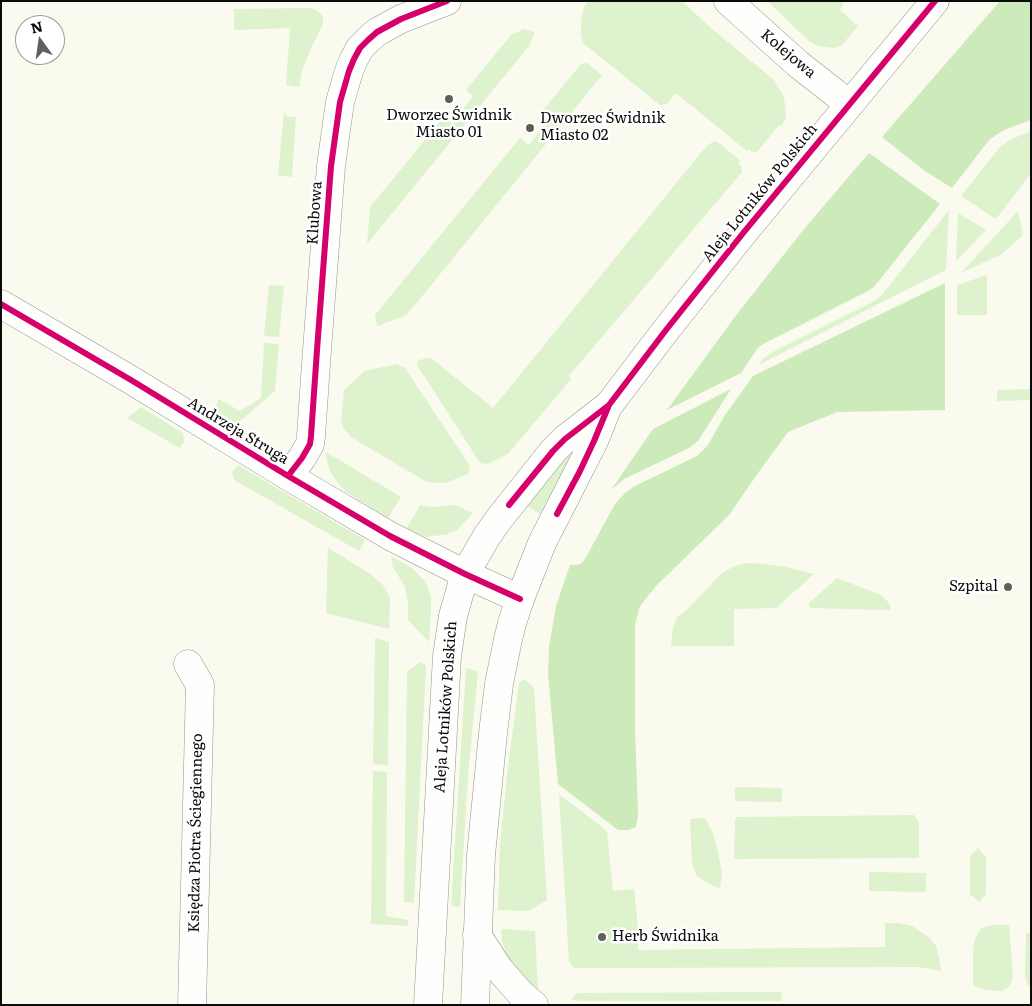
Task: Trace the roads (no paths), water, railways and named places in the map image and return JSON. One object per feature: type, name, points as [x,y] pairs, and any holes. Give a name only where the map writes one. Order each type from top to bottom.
[{"type":"street","name":"Klubowa","points":[[288,476],[310,444],[332,166],[340,102],[349,71],[360,48],[377,32],[401,19],[447,1]]},
{"type":"street","name":"Kolejowa","points":[[728,1],[798,64],[848,104]]},
{"type":"street","name":"Aleja Lotników Polskich","points":[[428,1005],[447,656],[453,616],[465,574],[499,519],[553,451],[565,439],[609,405],[707,278],[848,104],[935,1]]},
{"type":"street","name":"Andrzeja Struga","points":[[1,304],[390,536],[520,599]]},
{"type":"street","name":"Aleja Lotników Polskich","points":[[475,1005],[481,855],[493,733],[505,654],[520,599],[542,543],[594,441],[609,405]]},
{"type":"street","name":"Księdza Piotra Ściegiennego","points":[[188,664],[200,685],[192,1005]]},
{"type":"street","points":[[477,935],[499,969],[521,994],[534,1005]]},
{"type":"place","name":"Dworzec Świdnik Miasto 01","points":[[449,99]]},
{"type":"place","name":"Dworzec Świdnik Miasto 02","points":[[530,128]]},
{"type":"place","name":"Szpital","points":[[1008,587]]},
{"type":"place","name":"Herb Świdnika","points":[[602,937]]}]
